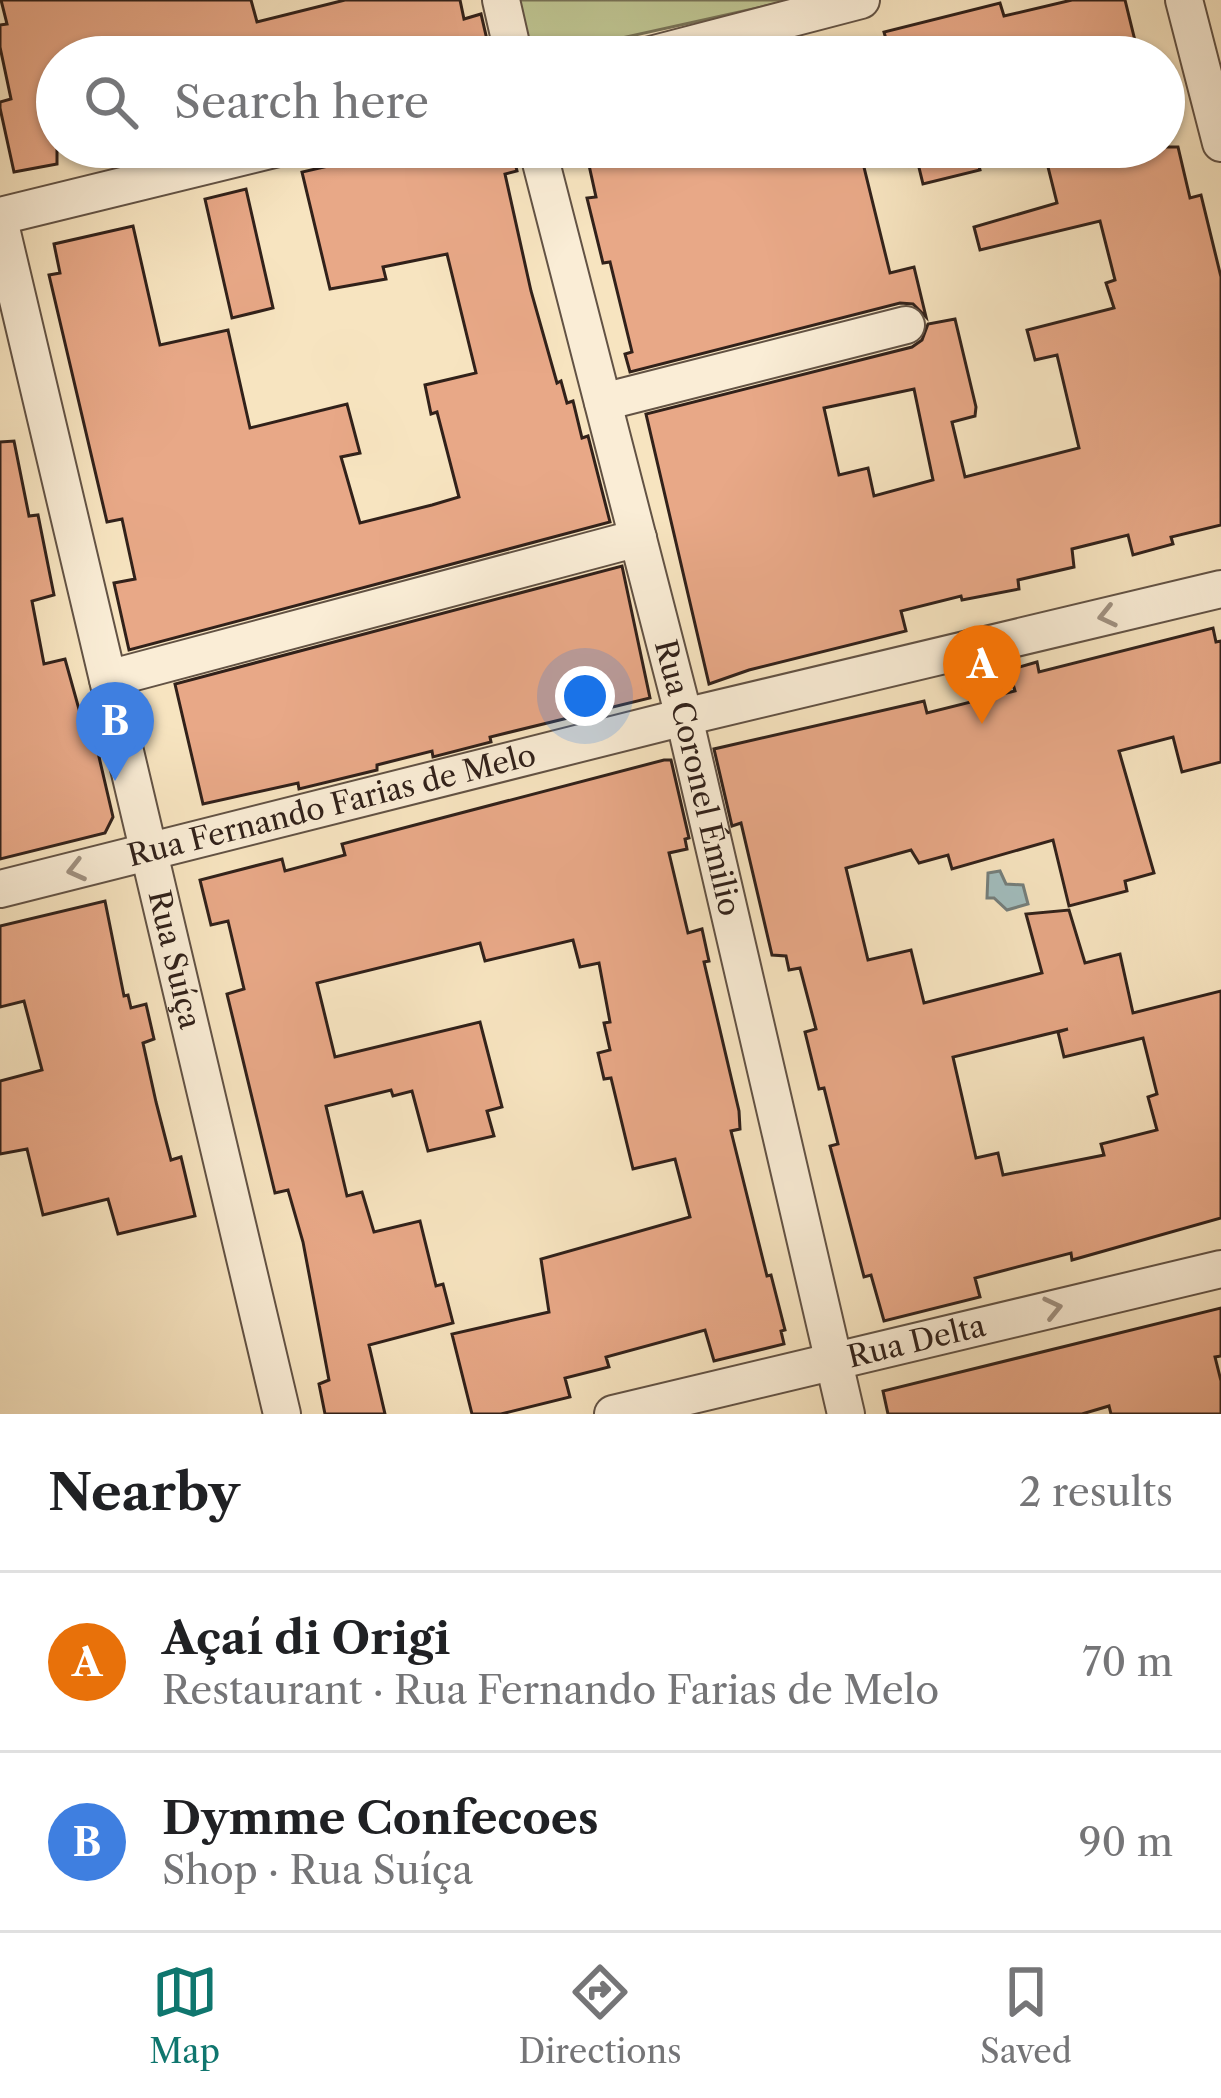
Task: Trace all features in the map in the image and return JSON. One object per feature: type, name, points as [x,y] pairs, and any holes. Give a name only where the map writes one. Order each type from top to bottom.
[{"type":"street","points":[[501,0],[509,36]]},
{"type":"street","points":[[723,36],[861,0]]},
{"type":"street","points":[[1184,0],[1221,143]]},
{"type":"street","points":[[0,220],[201,168]]},
{"type":"street","name":"Rua Coronel Émilio","points":[[542,168],[684,718],[846,1414]]},
{"type":"street","name":"Rua Suíça","points":[[0,220],[282,1414]]},
{"type":"street","points":[[603,402],[906,325]]},
{"type":"street","points":[[108,679],[638,538]]},
{"type":"street","name":"Rua Fernando Farias de Melo","points":[[0,889],[1221,589]]},
{"type":"street","name":"Rua Delta","points":[[613,1414],[1221,1269]]},
{"type":"green space","points":[[517,0],[793,0],[631,36],[526,36]]},
{"type":"water","points":[[1000,871],[1006,884],[1023,885],[1028,904],[1007,910],[994,898],[987,898],[988,873]]},
{"type":"building","points":[[1,0],[251,0],[257,22],[345,0],[460,0],[464,19],[481,14],[486,36],[36,36],[36,168],[14,172],[0,108],[0,102],[11,99],[0,47],[0,25],[7,24]]},
{"type":"building","points":[[1072,0],[1125,0],[1134,36],[885,36],[884,32],[1000,3],[1004,16]]},
{"type":"building","points":[[319,168],[516,168],[505,174],[531,291],[557,383],[561,381],[567,403],[573,401],[582,438],[588,436],[610,522],[129,650],[114,583],[135,579],[122,519],[107,522],[49,275],[60,273],[54,244],[133,226],[160,345],[228,330],[250,428],[347,404],[360,453],[341,457],[360,523],[459,497],[437,412],[431,414],[425,385],[476,373],[447,254],[383,267],[386,279],[330,289],[302,172]]},
{"type":"building","points":[[590,168],[864,168],[890,273],[914,267],[926,317],[913,304],[900,303],[630,372],[625,354],[632,352],[610,262],[603,263],[587,198],[596,197]]},
{"type":"building","points":[[919,168],[979,168],[980,170],[923,184]]},
{"type":"building","points":[[1048,168],[1183,168],[1190,198],[1201,195],[1221,277],[1221,525],[1171,537],[1173,544],[1133,555],[1128,535],[1072,549],[1074,567],[1018,580],[1019,589],[962,600],[961,596],[901,611],[906,631],[709,684],[646,414],[912,347],[922,340],[928,324],[955,319],[976,407],[975,416],[952,422],[965,477],[1079,448],[1057,355],[1035,360],[1027,330],[1114,308],[1106,283],[1115,280],[1100,221],[980,250],[974,227],[1057,203]],"holes":[[[914,389],[933,480],[874,496],[868,468],[839,475],[824,408]]]},
{"type":"building","points":[[246,189],[273,308],[232,318],[205,199]]},
{"type":"building","points":[[14,441],[29,516],[38,515],[54,595],[32,601],[44,664],[65,659],[89,745],[96,744],[113,817],[105,833],[0,859],[0,442]]},
{"type":"building","points":[[622,566],[650,698],[490,737],[491,742],[433,757],[432,751],[377,765],[377,770],[299,789],[298,783],[203,804],[175,684]]},
{"type":"building","points":[[1213,628],[1216,642],[1221,641],[1221,762],[1182,772],[1173,737],[1119,751],[1154,873],[1125,881],[1127,891],[1069,906],[1053,840],[952,869],[948,855],[919,863],[911,850],[846,868],[868,960],[911,950],[924,1003],[1042,973],[1026,914],[1069,910],[1085,963],[1120,954],[1133,1013],[1221,991],[1221,1218],[1072,1260],[1071,1253],[975,1278],[980,1297],[884,1321],[871,1275],[864,1277],[830,1146],[838,1144],[805,1032],[816,1029],[800,968],[789,970],[786,956],[772,955],[741,823],[732,826],[714,749],[924,701],[927,713],[1015,691],[1009,670],[1037,662],[1039,672]],"holes":[[[1068,1029],[1058,1032],[1064,1057],[1143,1038],[1157,1094],[1148,1097],[1157,1130],[1101,1144],[1104,1155],[1003,1175],[998,1153],[976,1158],[953,1057]]]},
{"type":"building","points":[[671,760],[689,838],[685,839],[687,849],[669,853],[688,933],[702,929],[709,961],[704,962],[739,1111],[740,1129],[731,1131],[785,1330],[781,1331],[784,1344],[714,1361],[705,1330],[606,1357],[609,1367],[565,1378],[570,1397],[501,1414],[472,1414],[452,1334],[549,1312],[541,1259],[690,1217],[675,1159],[633,1169],[611,1078],[604,1079],[598,1053],[610,1050],[599,963],[580,967],[573,940],[485,961],[480,943],[317,983],[335,1057],[480,1022],[502,1107],[487,1111],[494,1136],[428,1151],[412,1091],[393,1096],[391,1090],[326,1106],[347,1196],[362,1192],[374,1232],[420,1221],[436,1286],[443,1284],[453,1323],[369,1345],[385,1414],[325,1414],[319,1384],[329,1380],[303,1242],[288,1190],[275,1193],[227,994],[244,989],[228,921],[211,925],[200,880],[282,859],[285,871],[345,855],[342,844]]},
{"type":"building","points":[[105,901],[124,996],[128,995],[131,1008],[146,1004],[154,1039],[143,1043],[156,1102],[171,1160],[181,1157],[195,1216],[118,1234],[108,1199],[43,1215],[27,1149],[0,1154],[0,1081],[42,1070],[24,1001],[0,1007],[0,926]]},
{"type":"building","points":[[1221,1308],[1221,1356],[1215,1357],[1221,1414],[1111,1414],[1109,1406],[1082,1414],[888,1414],[883,1391]]},
{"type":"place","name":"Açaí di Origi","points":[[982,724]]},
{"type":"place","name":"Dymme Confecoes","points":[[115,781]]}]
